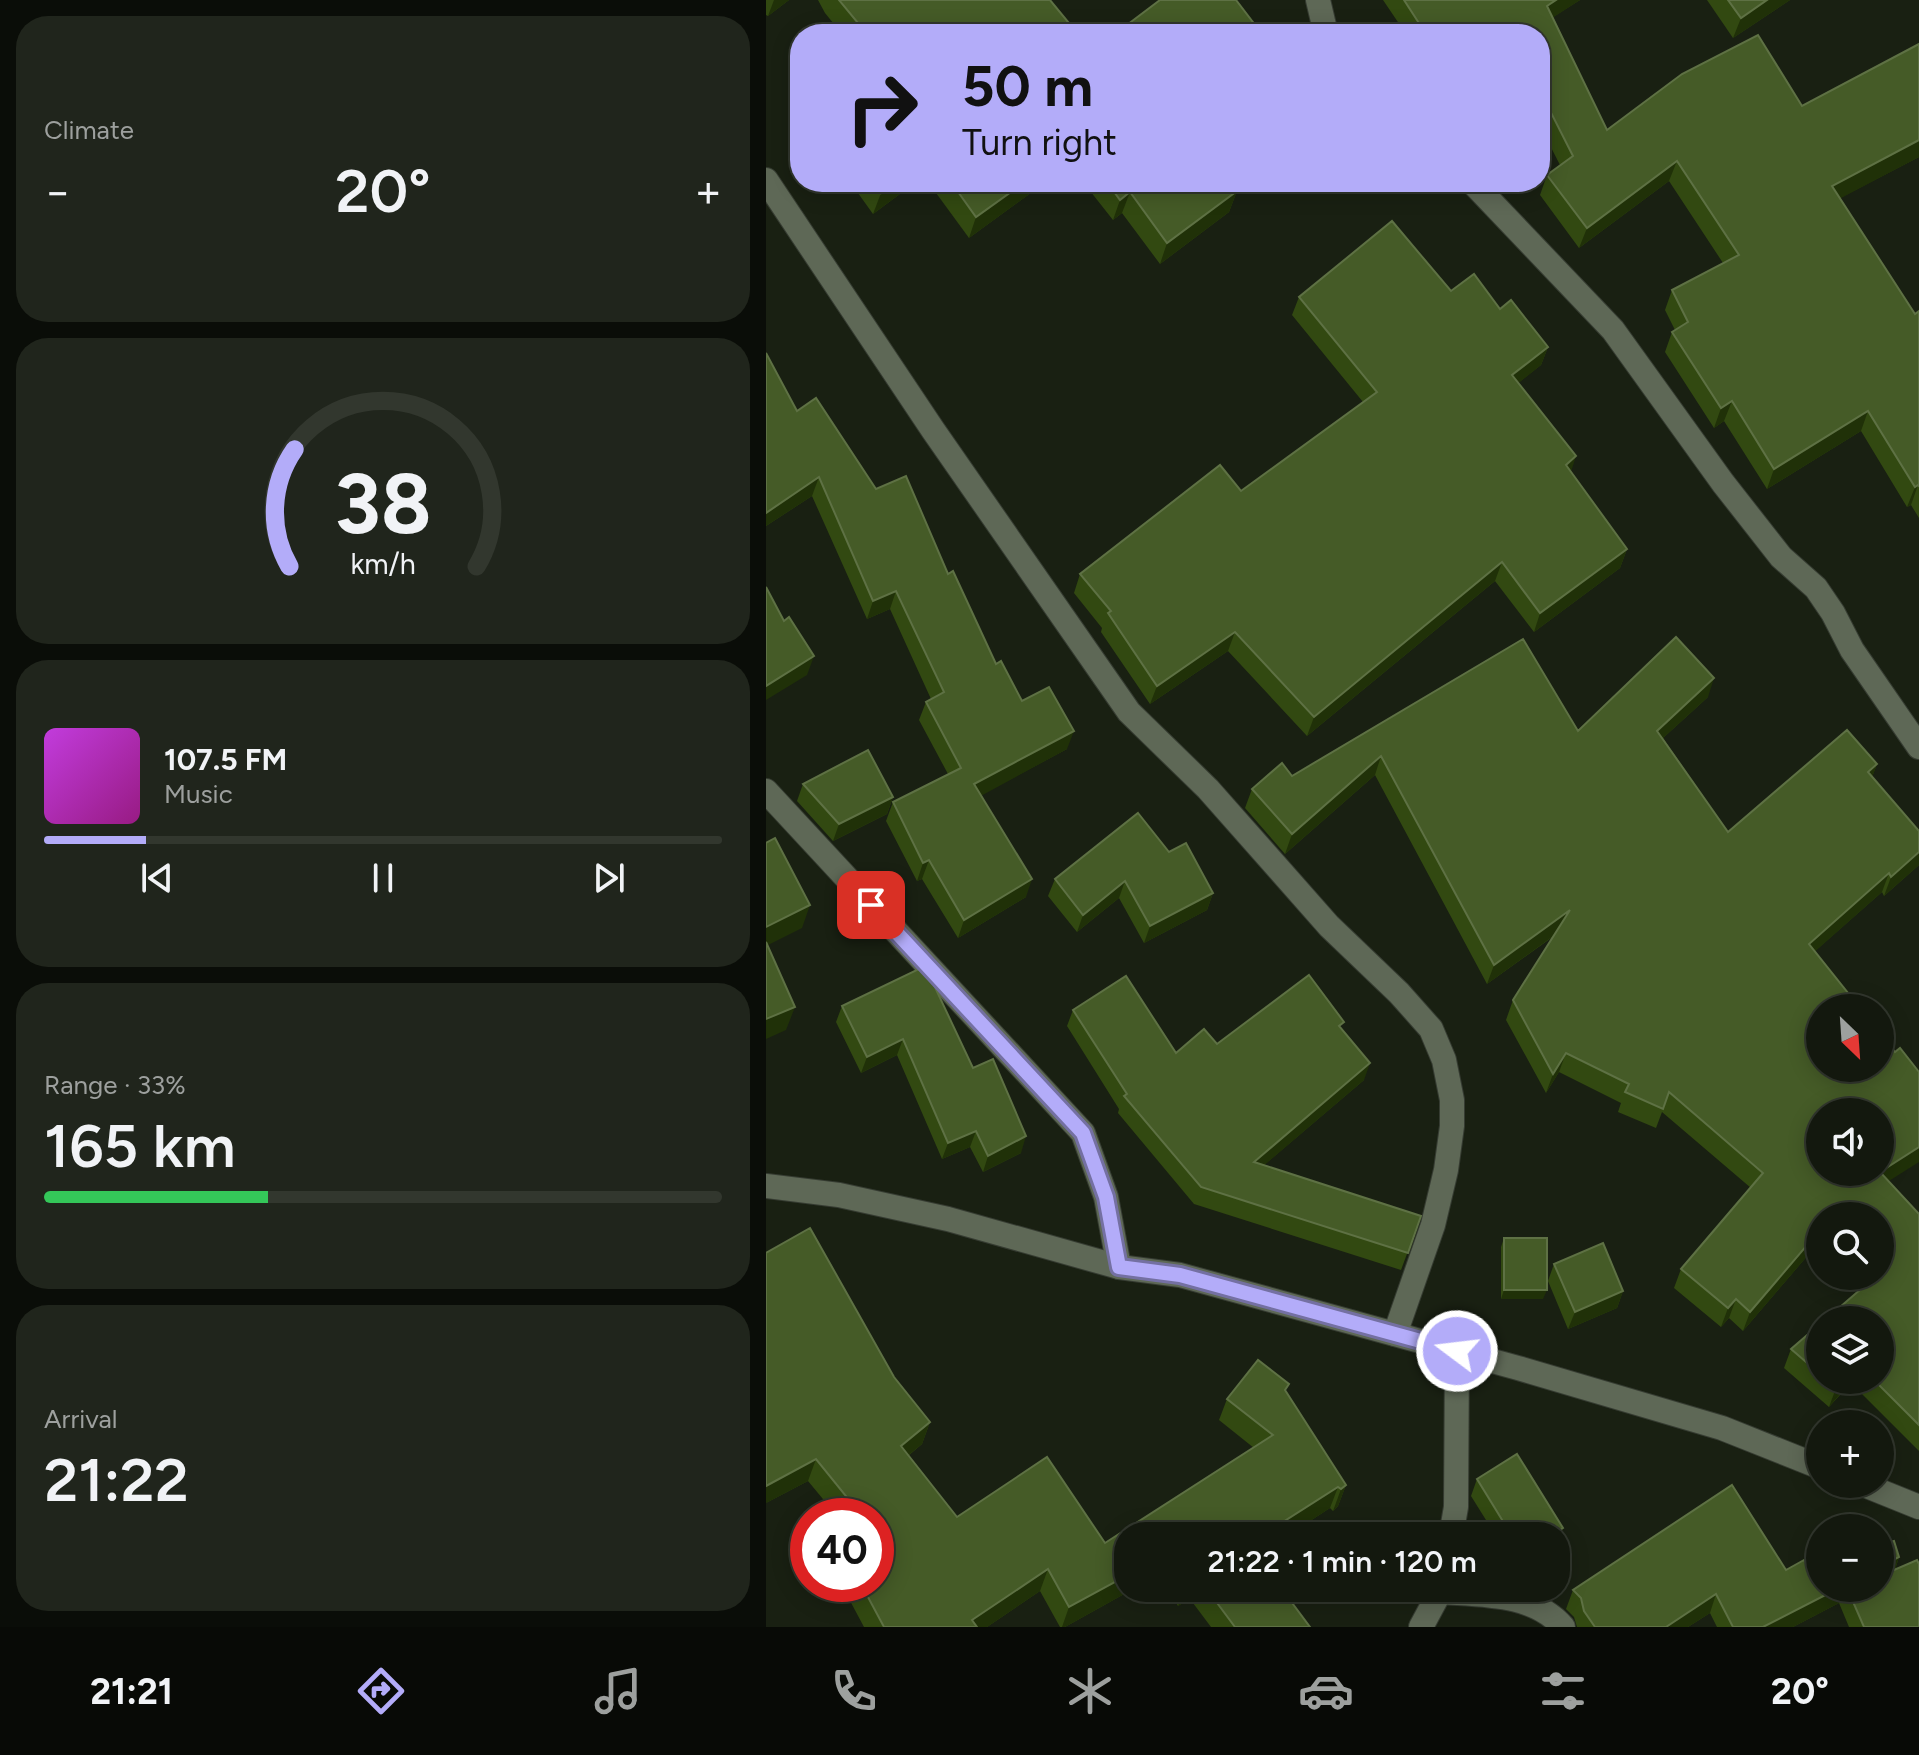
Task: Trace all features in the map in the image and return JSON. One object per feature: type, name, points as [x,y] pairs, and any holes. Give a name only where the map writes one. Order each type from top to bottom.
[{"type":"street","points":[[1318,0],[1324,24]]},
{"type":"street","points":[[766,180],[933,430],[1129,712],[1208,789],[1329,926],[1399,993],[1431,1029],[1444,1060],[1450,1087],[1452,1126],[1446,1170],[1433,1225],[1395,1334]]},
{"type":"street","points":[[1482,192],[1613,330],[1732,495],[1781,557],[1816,588],[1852,650],[1919,747]]},
{"type":"street","points":[[766,791],[1083,1133],[1106,1197],[1119,1267]]},
{"type":"street","points":[[766,1186],[839,1195],[948,1219],[1119,1267],[1180,1275],[1722,1428],[1806,1461]]},
{"type":"street","points":[[1453,1522],[1457,1351]]},
{"type":"street","points":[[1894,1497],[1919,1507]]},
{"type":"street","points":[[1421,1627],[1435,1602]]},
{"type":"street","points":[[1521,1602],[1535,1606],[1563,1627]]},
{"type":"building","points":[[839,0],[1050,0],[1070,24],[859,24]]},
{"type":"building","points":[[1160,0],[1236,0],[1254,24],[1128,24]]},
{"type":"building","points":[[1404,0],[1556,0],[1547,6],[1607,130],[1682,74],[1758,35],[1802,106],[1919,44],[1919,140],[1832,186],[1915,314],[1919,311],[1919,486],[1915,487],[1868,411],[1774,469],[1732,401],[1721,408],[1672,332],[1688,322],[1672,290],[1739,255],[1677,161],[1587,228],[1550,179],[1550,173],[1573,156],[1550,111],[1550,24],[1420,24]]},
{"type":"building","points":[[1728,0],[1767,0],[1741,18]]},
{"type":"building","points":[[958,192],[1011,192],[976,217]]},
{"type":"building","points":[[1114,192],[1130,192],[1120,200]]},
{"type":"building","points":[[1130,192],[1236,192],[1167,243]]},
{"type":"building","points":[[1392,221],[1451,291],[1474,274],[1500,309],[1511,300],[1548,347],[1512,375],[1576,456],[1566,465],[1627,549],[1540,613],[1502,562],[1314,717],[1235,632],[1157,686],[1108,613],[1111,611],[1080,574],[1220,465],[1241,491],[1377,392],[1299,297]]},
{"type":"building","points":[[766,353],[797,411],[816,398],[876,489],[906,476],[948,574],[953,571],[996,664],[1001,661],[1022,701],[1049,687],[1074,731],[974,784],[1032,879],[964,920],[929,860],[923,863],[893,802],[961,768],[926,702],[944,692],[896,591],[873,601],[819,477],[766,513]]},
{"type":"building","points":[[766,587],[784,621],[789,617],[814,656],[766,686]]},
{"type":"building","points":[[1676,637],[1714,678],[1657,731],[1728,832],[1847,730],[1877,764],[1868,772],[1919,831],[1919,852],[1891,877],[1889,873],[1809,944],[1849,994],[1806,994],[1806,1082],[1894,1082],[1894,1051],[1900,1048],[1919,1072],[1919,1147],[1894,1163],[1894,1098],[1806,1098],[1806,1186],[1893,1186],[1919,1214],[1919,1425],[1888,1394],[1894,1394],[1894,1306],[1841,1306],[1860,1290],[1894,1290],[1894,1202],[1806,1202],[1806,1246],[1750,1312],[1736,1299],[1728,1308],[1681,1269],[1763,1173],[1669,1092],[1663,1109],[1625,1092],[1629,1084],[1566,1053],[1553,1074],[1513,1000],[1570,910],[1494,965],[1381,756],[1292,834],[1252,789],[1282,763],[1292,776],[1523,639],[1578,731]]},
{"type":"building","points":[[868,750],[893,797],[839,824],[803,784]]},
{"type":"building","points":[[1138,813],[1169,852],[1186,843],[1213,893],[1150,926],[1125,881],[1083,915],[1055,879]]},
{"type":"building","points":[[775,838],[810,905],[766,927],[766,843]]},
{"type":"building","points":[[766,942],[795,1007],[766,1019]]},
{"type":"building","points":[[925,966],[973,1068],[993,1059],[1026,1136],[988,1156],[976,1131],[948,1143],[903,1039],[867,1057],[842,1006]]},
{"type":"building","points":[[1309,975],[1344,1022],[1339,1026],[1370,1063],[1254,1162],[1421,1216],[1408,1253],[1201,1187],[1124,1096],[1127,1094],[1073,1010],[1126,976],[1176,1053],[1204,1029],[1217,1044]]},
{"type":"building","points":[[810,1228],[894,1377],[930,1422],[901,1446],[957,1517],[1047,1457],[1105,1543],[1114,1537],[1114,1583],[1069,1607],[1048,1569],[972,1620],[977,1627],[884,1627],[871,1602],[894,1602],[894,1498],[847,1498],[816,1459],[766,1486],[766,1253]]},
{"type":"building","points":[[1504,1238],[1547,1238],[1547,1290],[1504,1290]]},
{"type":"building","points":[[1603,1243],[1623,1291],[1575,1312],[1554,1264]]},
{"type":"building","points":[[1806,1336],[1806,1362],[1791,1349]]},
{"type":"building","points":[[1258,1360],[1289,1384],[1285,1390],[1346,1485],[1341,1489],[1338,1487],[1283,1522],[1138,1522],[1273,1435],[1227,1399]]},
{"type":"building","points":[[1517,1454],[1559,1522],[1503,1522],[1477,1479]]},
{"type":"building","points":[[1732,1485],[1786,1570],[1804,1560],[1806,1602],[1812,1602],[1763,1627],[1733,1627],[1716,1594],[1666,1627],[1595,1627],[1584,1611],[1581,1598],[1573,1590]]},
{"type":"building","points":[[1894,1541],[1899,1557],[1894,1560]]},
{"type":"building","points":[[1917,1560],[1919,1627],[1864,1627],[1853,1602],[1894,1602],[1894,1570]]},
{"type":"building","points":[[1216,1602],[1291,1602],[1310,1627],[1235,1627]]},
{"type":"route","points":[[871,905],[1083,1133],[1106,1197],[1119,1267],[1180,1275],[1457,1351]]}]
